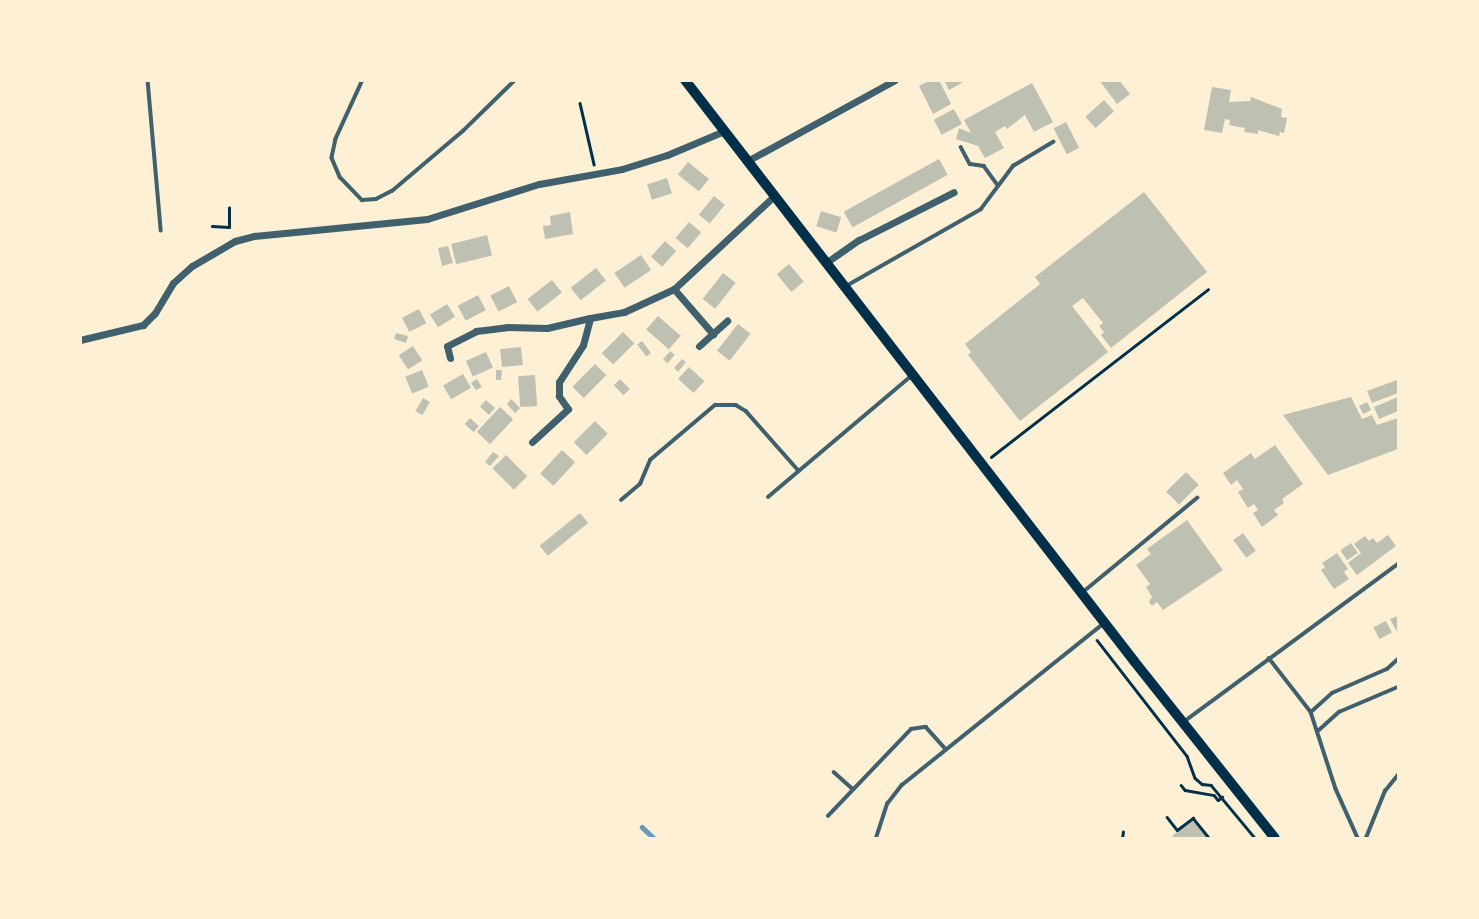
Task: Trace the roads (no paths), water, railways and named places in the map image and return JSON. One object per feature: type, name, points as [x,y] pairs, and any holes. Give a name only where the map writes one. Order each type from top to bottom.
[{"type":"main road","points":[[685,80],[914,373],[1104,623],[1275,838]]},
{"type":"street","points":[[749,160],[895,80]]},
{"type":"street","points":[[80,340],[143,325],[183,275],[235,241],[254,236],[427,219],[539,184],[596,174],[667,155],[724,131]]},
{"type":"street","points":[[827,262],[859,240],[954,192]]},
{"type":"street","points":[[450,358],[447,346],[476,331],[507,327],[547,328],[624,312],[674,289],[775,195]]},
{"type":"street","points":[[674,289],[713,334]]},
{"type":"street","points":[[532,442],[568,409],[559,396],[559,383],[583,345],[590,318]]},
{"type":"street","points":[[699,346],[727,321]]},
{"type":"lane","points":[[148,80],[161,230]]},
{"type":"lane","points":[[363,80],[335,139],[332,158],[340,177],[362,200],[376,199],[392,191],[463,131],[515,80]]},
{"type":"lane","points":[[846,286],[981,209],[996,184],[1013,166],[1053,142]]},
{"type":"lane","points":[[961,147],[970,164],[984,166],[996,184]]},
{"type":"lane","points":[[768,496],[914,373]]},
{"type":"lane","points":[[621,500],[640,484],[650,460],[715,405],[736,405],[746,411],[799,471]]},
{"type":"lane","points":[[1082,594],[1197,498]]},
{"type":"lane","points":[[1184,722],[1398,564]]},
{"type":"lane","points":[[876,838],[883,813],[892,797],[945,748],[1104,623]]},
{"type":"lane","points":[[1269,658],[1311,712],[1319,730],[1332,778],[1358,838]]},
{"type":"lane","points":[[1311,712],[1332,693],[1387,670],[1398,659]]},
{"type":"lane","points":[[1319,730],[1339,712],[1398,687]]},
{"type":"lane","points":[[828,816],[915,727],[929,729],[945,748]]},
{"type":"lane","points":[[834,772],[853,789]]},
{"type":"lane","points":[[1366,838],[1385,791],[1398,775]]},
{"type":"waterway","points":[[642,827],[654,838]]}]
